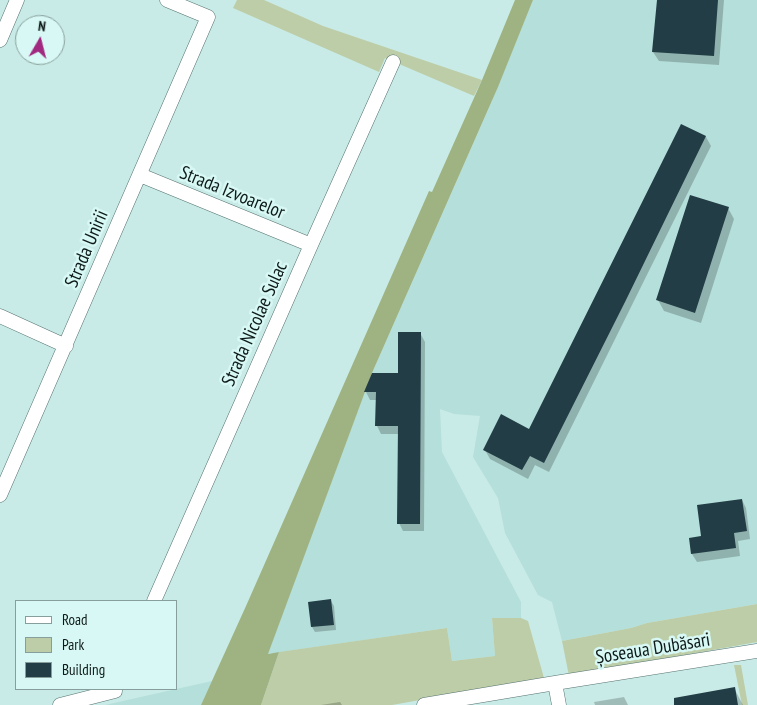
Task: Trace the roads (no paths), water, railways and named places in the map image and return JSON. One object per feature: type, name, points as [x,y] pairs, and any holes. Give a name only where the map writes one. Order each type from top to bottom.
[{"type":"street","points":[[0,40],[17,0]]},
{"type":"street","name":"Strada Unirii","points":[[0,495],[208,17],[167,0]]},
{"type":"street","name":"Strada Nicolae Sulac","points":[[154,600],[310,245],[393,62]]},
{"type":"street","name":"Strada Izvoarelor","points":[[140,176],[310,245]]},
{"type":"street","points":[[0,316],[66,346]]},
{"type":"street","name":"Șoseaua Dubăsari","points":[[424,705],[757,651]]},
{"type":"street","points":[[555,683],[559,705]]},
{"type":"street","points":[[60,705],[115,690]]}]
